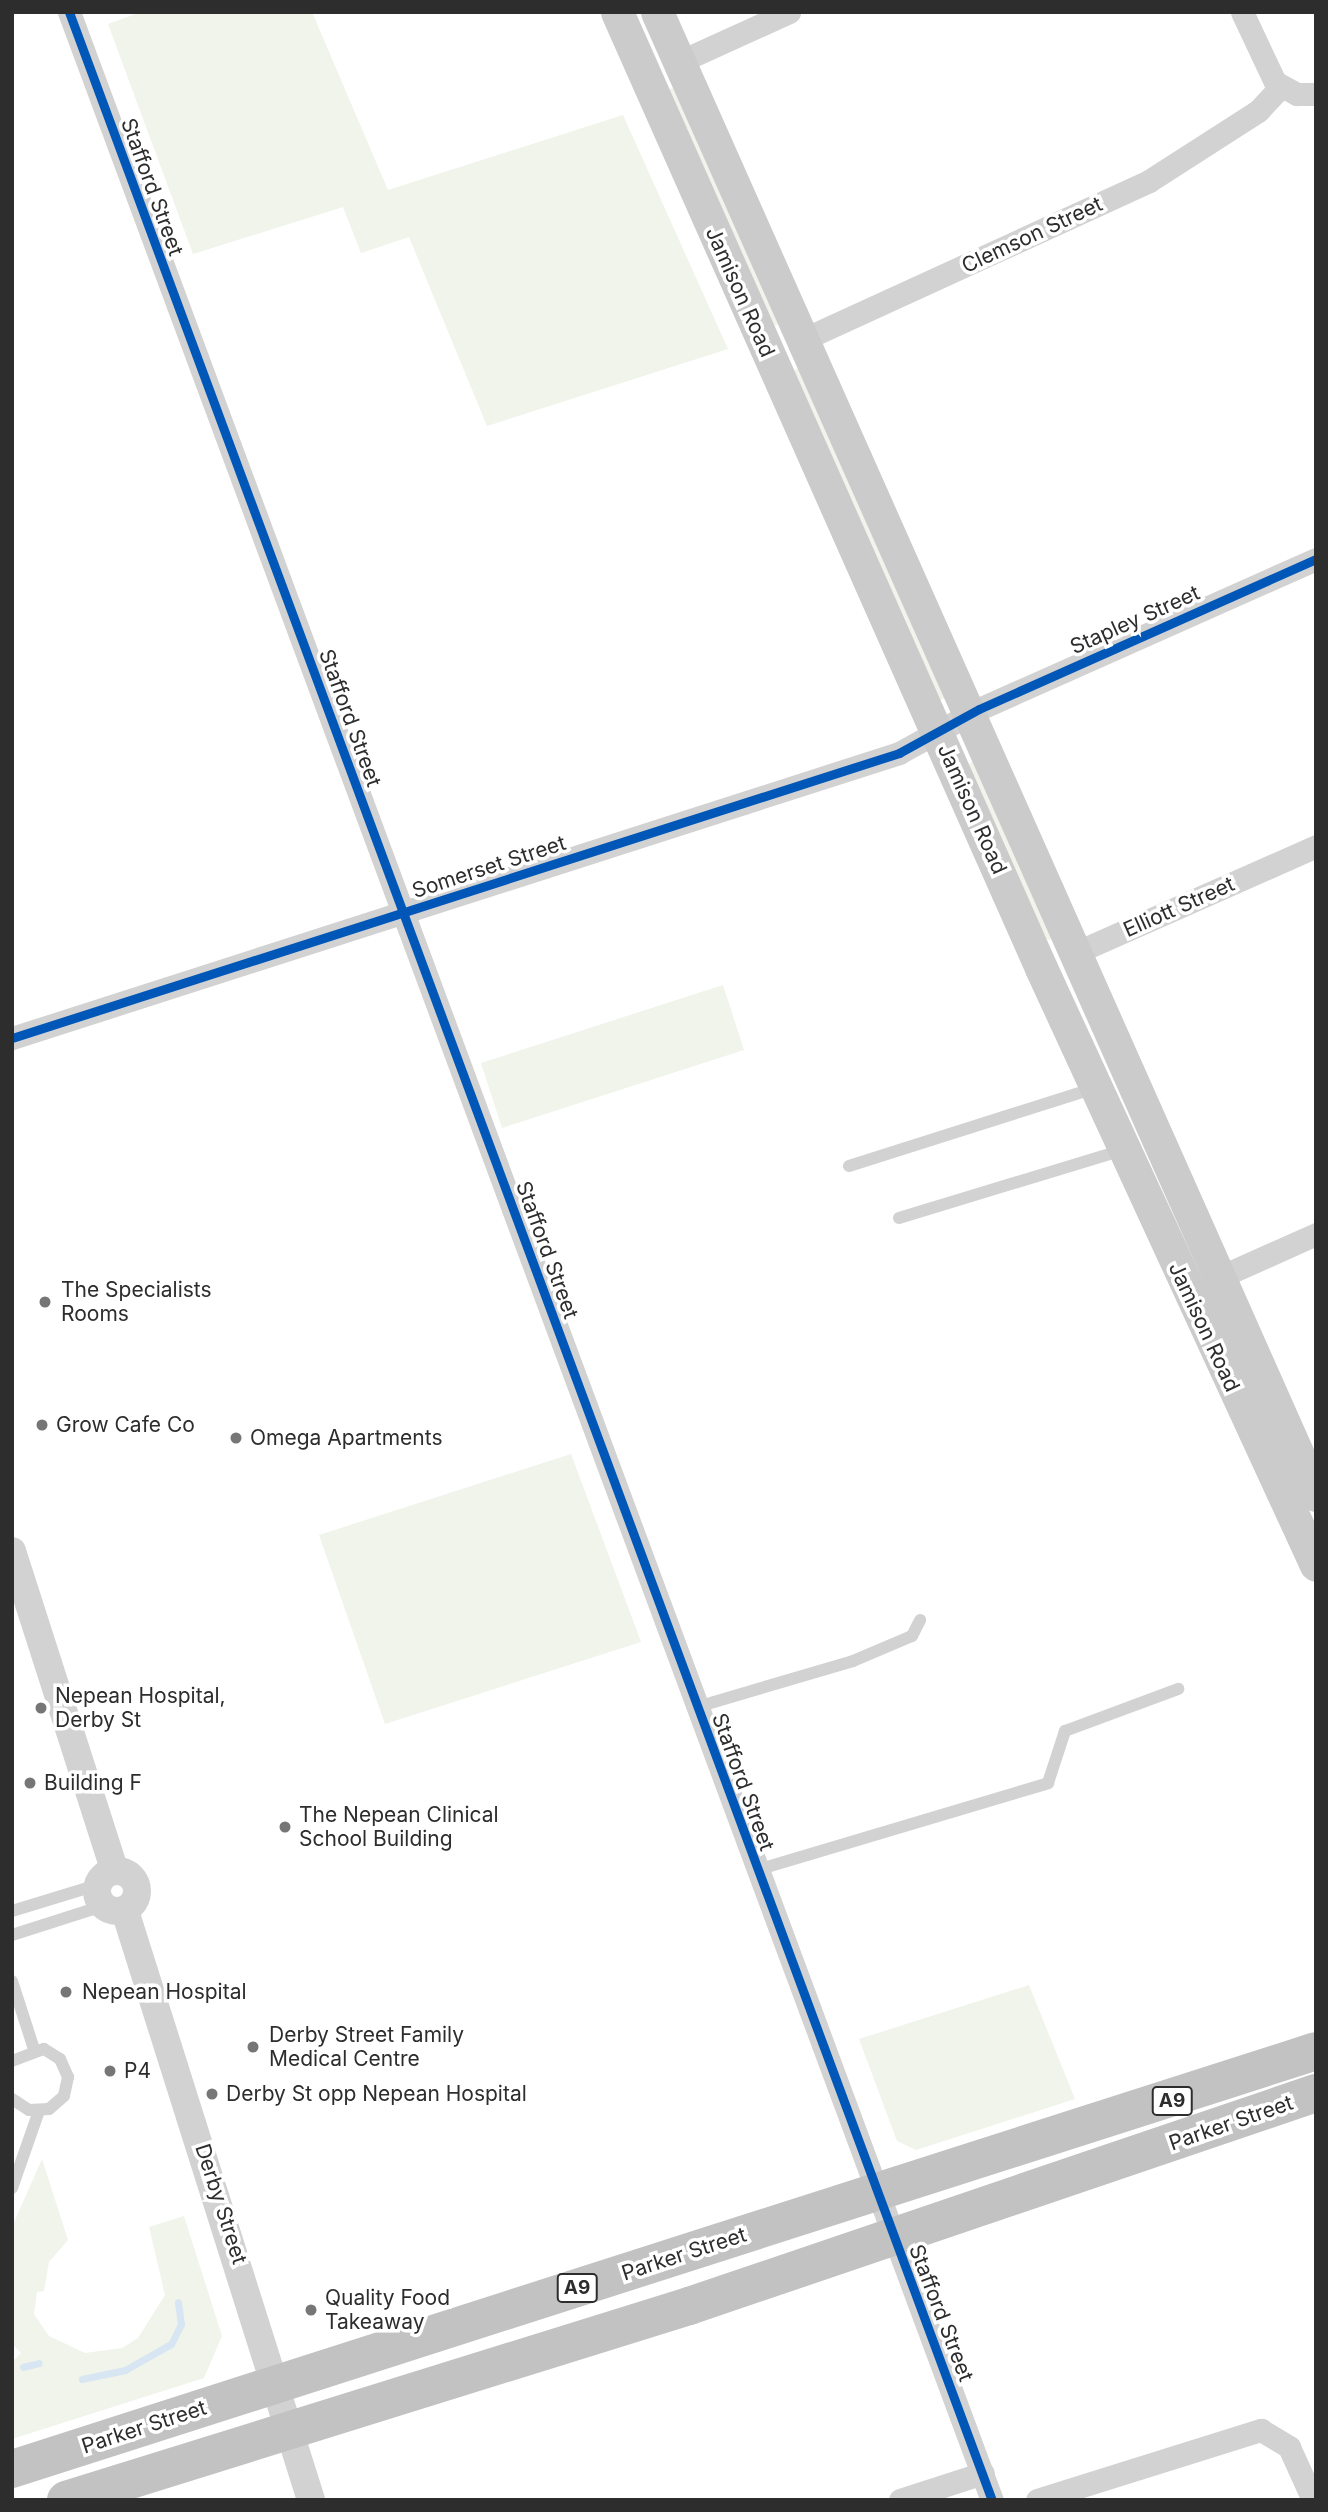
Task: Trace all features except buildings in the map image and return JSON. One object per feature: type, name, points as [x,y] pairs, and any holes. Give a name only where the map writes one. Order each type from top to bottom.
[{"type":"highway","name":"Parker Street","points":[[12,2469],[1316,2051]]},
{"type":"highway","name":"Parker Street","points":[[66,2500],[290,2432],[893,2235],[1316,2093]]},
{"type":"main road","name":"Jamison Road","points":[[617,12],[1095,1088],[1187,1292],[1316,1565]]},
{"type":"main road","name":"Jamison Road","points":[[657,12],[1316,1495]]},
{"type":"street","name":"Stafford Street","points":[[69,12],[992,2500]]},
{"type":"street","points":[[646,76],[789,12]]},
{"type":"street","points":[[1242,12],[1280,87],[1316,94]]},
{"type":"street","name":"Clemson Street","points":[[768,356],[1149,181],[1258,111],[1280,87]]},
{"type":"street","name":"Stapley Street","points":[[968,714],[1316,559]]},
{"type":"street","name":"Somerset Street","points":[[12,1038],[403,913],[940,735],[968,714]]},
{"type":"street","name":"Elliott Street","points":[[1041,968],[1316,846]]},
{"type":"street","points":[[1187,1292],[1316,1234]]},
{"type":"street","name":"Derby Street","points":[[12,1550],[110,1893],[277,2384],[311,2500]]},
{"type":"street","points":[[1037,2500],[1261,2430],[1289,2446],[1313,2500]]},
{"type":"street","points":[[900,2500],[983,2473]]},
{"type":"lane","points":[[849,1166],[1095,1088]]},
{"type":"lane","points":[[900,1218],[1124,1150]]},
{"type":"lane","points":[[697,1707],[853,1661],[912,1636],[920,1620]]},
{"type":"lane","points":[[757,1870],[1048,1783],[1065,1731],[1178,1689]]},
{"type":"lane","points":[[12,1911],[110,1893]]},
{"type":"lane","points":[[12,1935],[110,1893]]},
{"type":"lane","points":[[12,1981],[34,2049]]},
{"type":"lane","points":[[12,2061],[34,2049],[60,2059],[68,2077],[58,2104],[39,2111],[12,2099]]},
{"type":"lane","points":[[12,2189],[39,2111]]},
{"type":"shaded area","points":[[141,12],[312,12],[388,190],[623,115],[728,349],[487,426],[409,237],[361,253],[343,207],[193,254],[108,24]]},
{"type":"shaded area","points":[[679,87],[782,323],[773,326],[667,100],[670,89]]},
{"type":"shaded area","points":[[802,364],[948,697],[940,700],[790,375]]},
{"type":"shaded area","points":[[975,757],[1055,937],[1049,940],[1040,936],[966,769]]},
{"type":"shaded area","points":[[723,985],[744,1050],[502,1128],[481,1063]]},
{"type":"shaded area","points":[[571,1454],[641,1642],[385,1724],[319,1535]]},
{"type":"shaded area","points":[[1029,1985],[1075,2099],[916,2150],[897,2141],[859,2039]]},
{"type":"shaded area","points":[[42,2159],[68,2240],[49,2262],[44,2291],[37,2292],[34,2314],[49,2336],[85,2353],[122,2348],[138,2338],[165,2295],[149,2227],[184,2216],[222,2336],[204,2378],[12,2439],[12,2362],[21,2353],[12,2344],[12,2227]]},
{"type":"waterway","points":[[82,2379],[125,2370],[171,2344],[181,2324],[178,2302]]},
{"type":"waterway","points":[[23,2367],[39,2363]]},
{"type":"cycle path","points":[[69,12],[992,2500]]},
{"type":"cycle path","points":[[12,1038],[899,753],[979,709],[1316,559]]},
{"type":"place","name":"The Specialists Rooms","points":[[45,1302]]},
{"type":"place","name":"Grow Cafe Co","points":[[42,1425]]},
{"type":"place","name":"Omega Apartments","points":[[236,1438]]},
{"type":"place","name":"Nepean Hospital, Derby St","points":[[41,1708]]},
{"type":"place","name":"Building F","points":[[30,1783]]},
{"type":"place","name":"The Nepean Clinical School Building","points":[[285,1827]]},
{"type":"place","name":"Nepean Hospital","points":[[66,1992]]},
{"type":"place","name":"Derby Street Family Medical Centre","points":[[253,2047]]},
{"type":"place","name":"P4","points":[[110,2071]]},
{"type":"place","name":"Derby St opp Nepean Hospital","points":[[212,2094]]},
{"type":"place","name":"Quality Food Takeaway","points":[[311,2310]]}]
